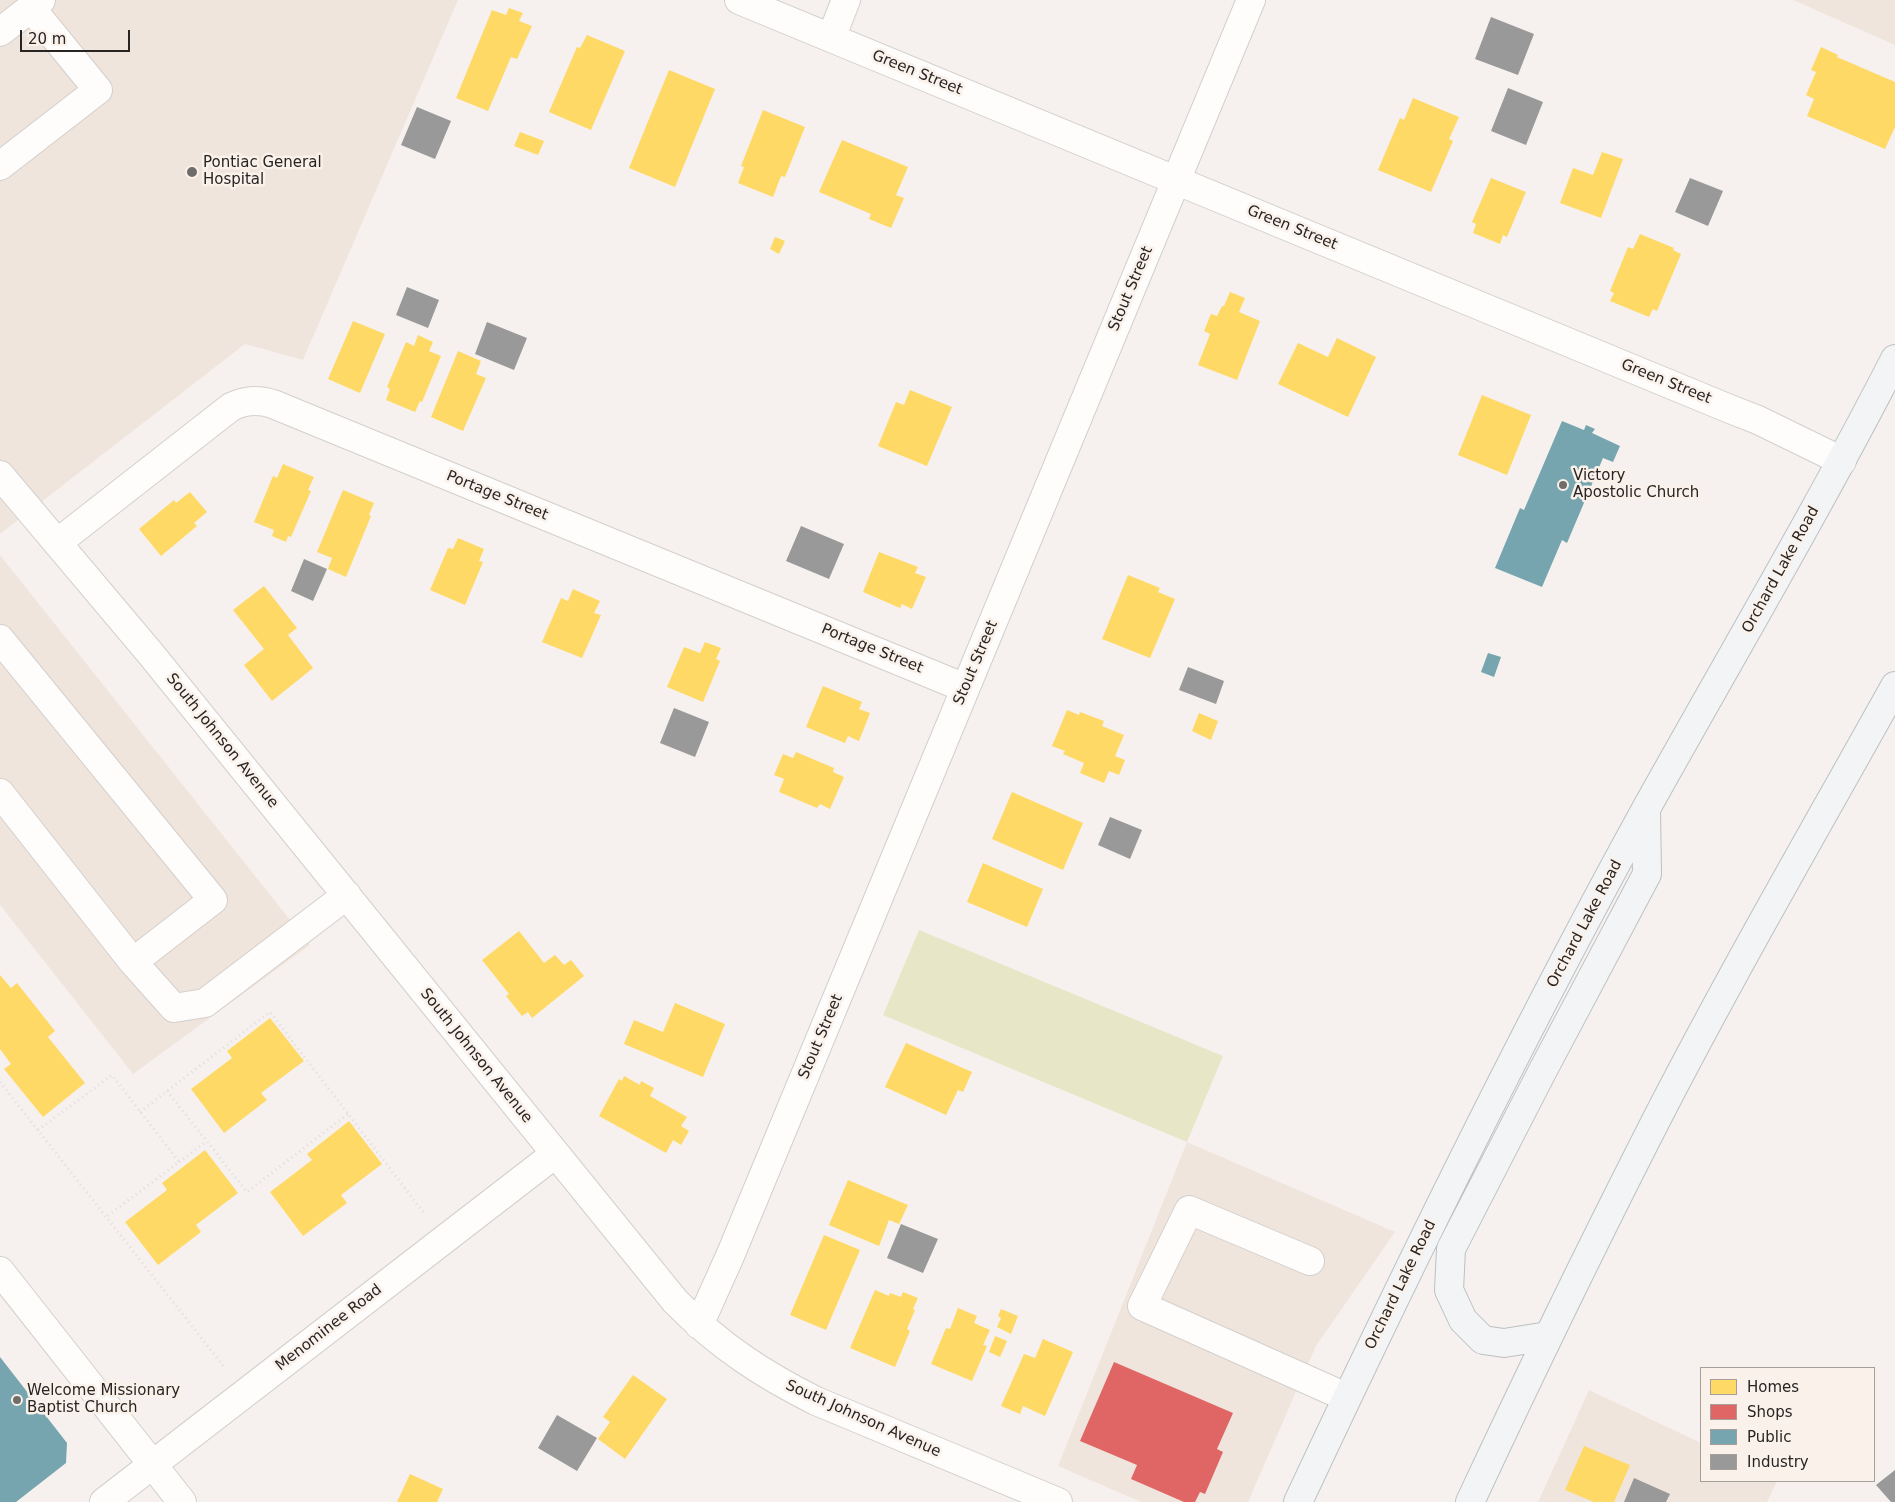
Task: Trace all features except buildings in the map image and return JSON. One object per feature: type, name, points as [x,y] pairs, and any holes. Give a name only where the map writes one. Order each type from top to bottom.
[{"type":"main road","name":"Orchard Lake Road","points":[[1298,1502],[1346,1397],[1503,1079],[1646,809],[1842,461],[1895,359]]},
{"type":"main road","points":[[1470,1502],[1548,1336],[1647,1138],[1752,943],[1895,686]]},
{"type":"main road","points":[[1548,1336],[1504,1343],[1483,1340],[1463,1320],[1449,1290],[1451,1249],[1647,874],[1646,809]]},
{"type":"street","name":"Green Street","points":[[739,0],[1750,417],[1842,461]]},
{"type":"street","points":[[830,38],[846,0]]},
{"type":"street","name":"Stout Street","points":[[699,1325],[730,1256],[1251,0]]},
{"type":"street","points":[[0,32],[36,4],[98,90],[10,158]]},
{"type":"street","name":"Portage Street","points":[[57,542],[231,407],[242,402],[261,401],[965,688]]},
{"type":"street","name":"South Johnson Avenue","points":[[0,475],[150,653],[554,1154],[675,1301],[699,1325],[750,1364],[782,1384],[816,1401],[1058,1502]]},
{"type":"street","points":[[0,639],[213,900],[133,962]]},
{"type":"street","points":[[0,793],[133,962],[174,1008],[205,1003],[347,895]]},
{"type":"street","name":"Menominee Road","points":[[104,1502],[554,1154]]},
{"type":"street","points":[[1310,1261],[1189,1210],[1142,1306],[1346,1397]]},
{"type":"street","points":[[0,1271],[182,1502]]},
{"type":"path","points":[[140,1112],[270,1012],[427,1218]]},
{"type":"path","points":[[38,1130],[112,1075],[179,1162]]},
{"type":"path","points":[[0,1082],[225,1368]]},
{"type":"path","points":[[167,1091],[247,1192],[348,1114]]},
{"type":"path","points":[[106,1217],[207,1141]]},
{"type":"shaded area","name":"Pontiac General Hospital","points":[[0,0],[458,0],[303,360],[245,344],[0,534]]},
{"type":"shaded area","points":[[1793,0],[1895,0],[1895,45]]},
{"type":"shaded area","points":[[0,555],[310,945],[133,1074],[0,905]]},
{"type":"shaded area","points":[[1187,1142],[1395,1232],[1316,1346],[1248,1502],[1141,1502],[1058,1466]]},
{"type":"shaded area","points":[[1589,1390],[1700,1443],[1700,1482],[1777,1482],[1767,1502],[1538,1502]]},
{"type":"green space","points":[[919,930],[1223,1056],[1187,1142],[883,1015]]},
{"type":"place","name":"Pontiac General Hospital","points":[[192,172]]},
{"type":"place","name":"Victory Apostolic Church","points":[[1563,485]]},
{"type":"place","name":"Welcome Missionary Baptist Church","points":[[17,1400]]}]
